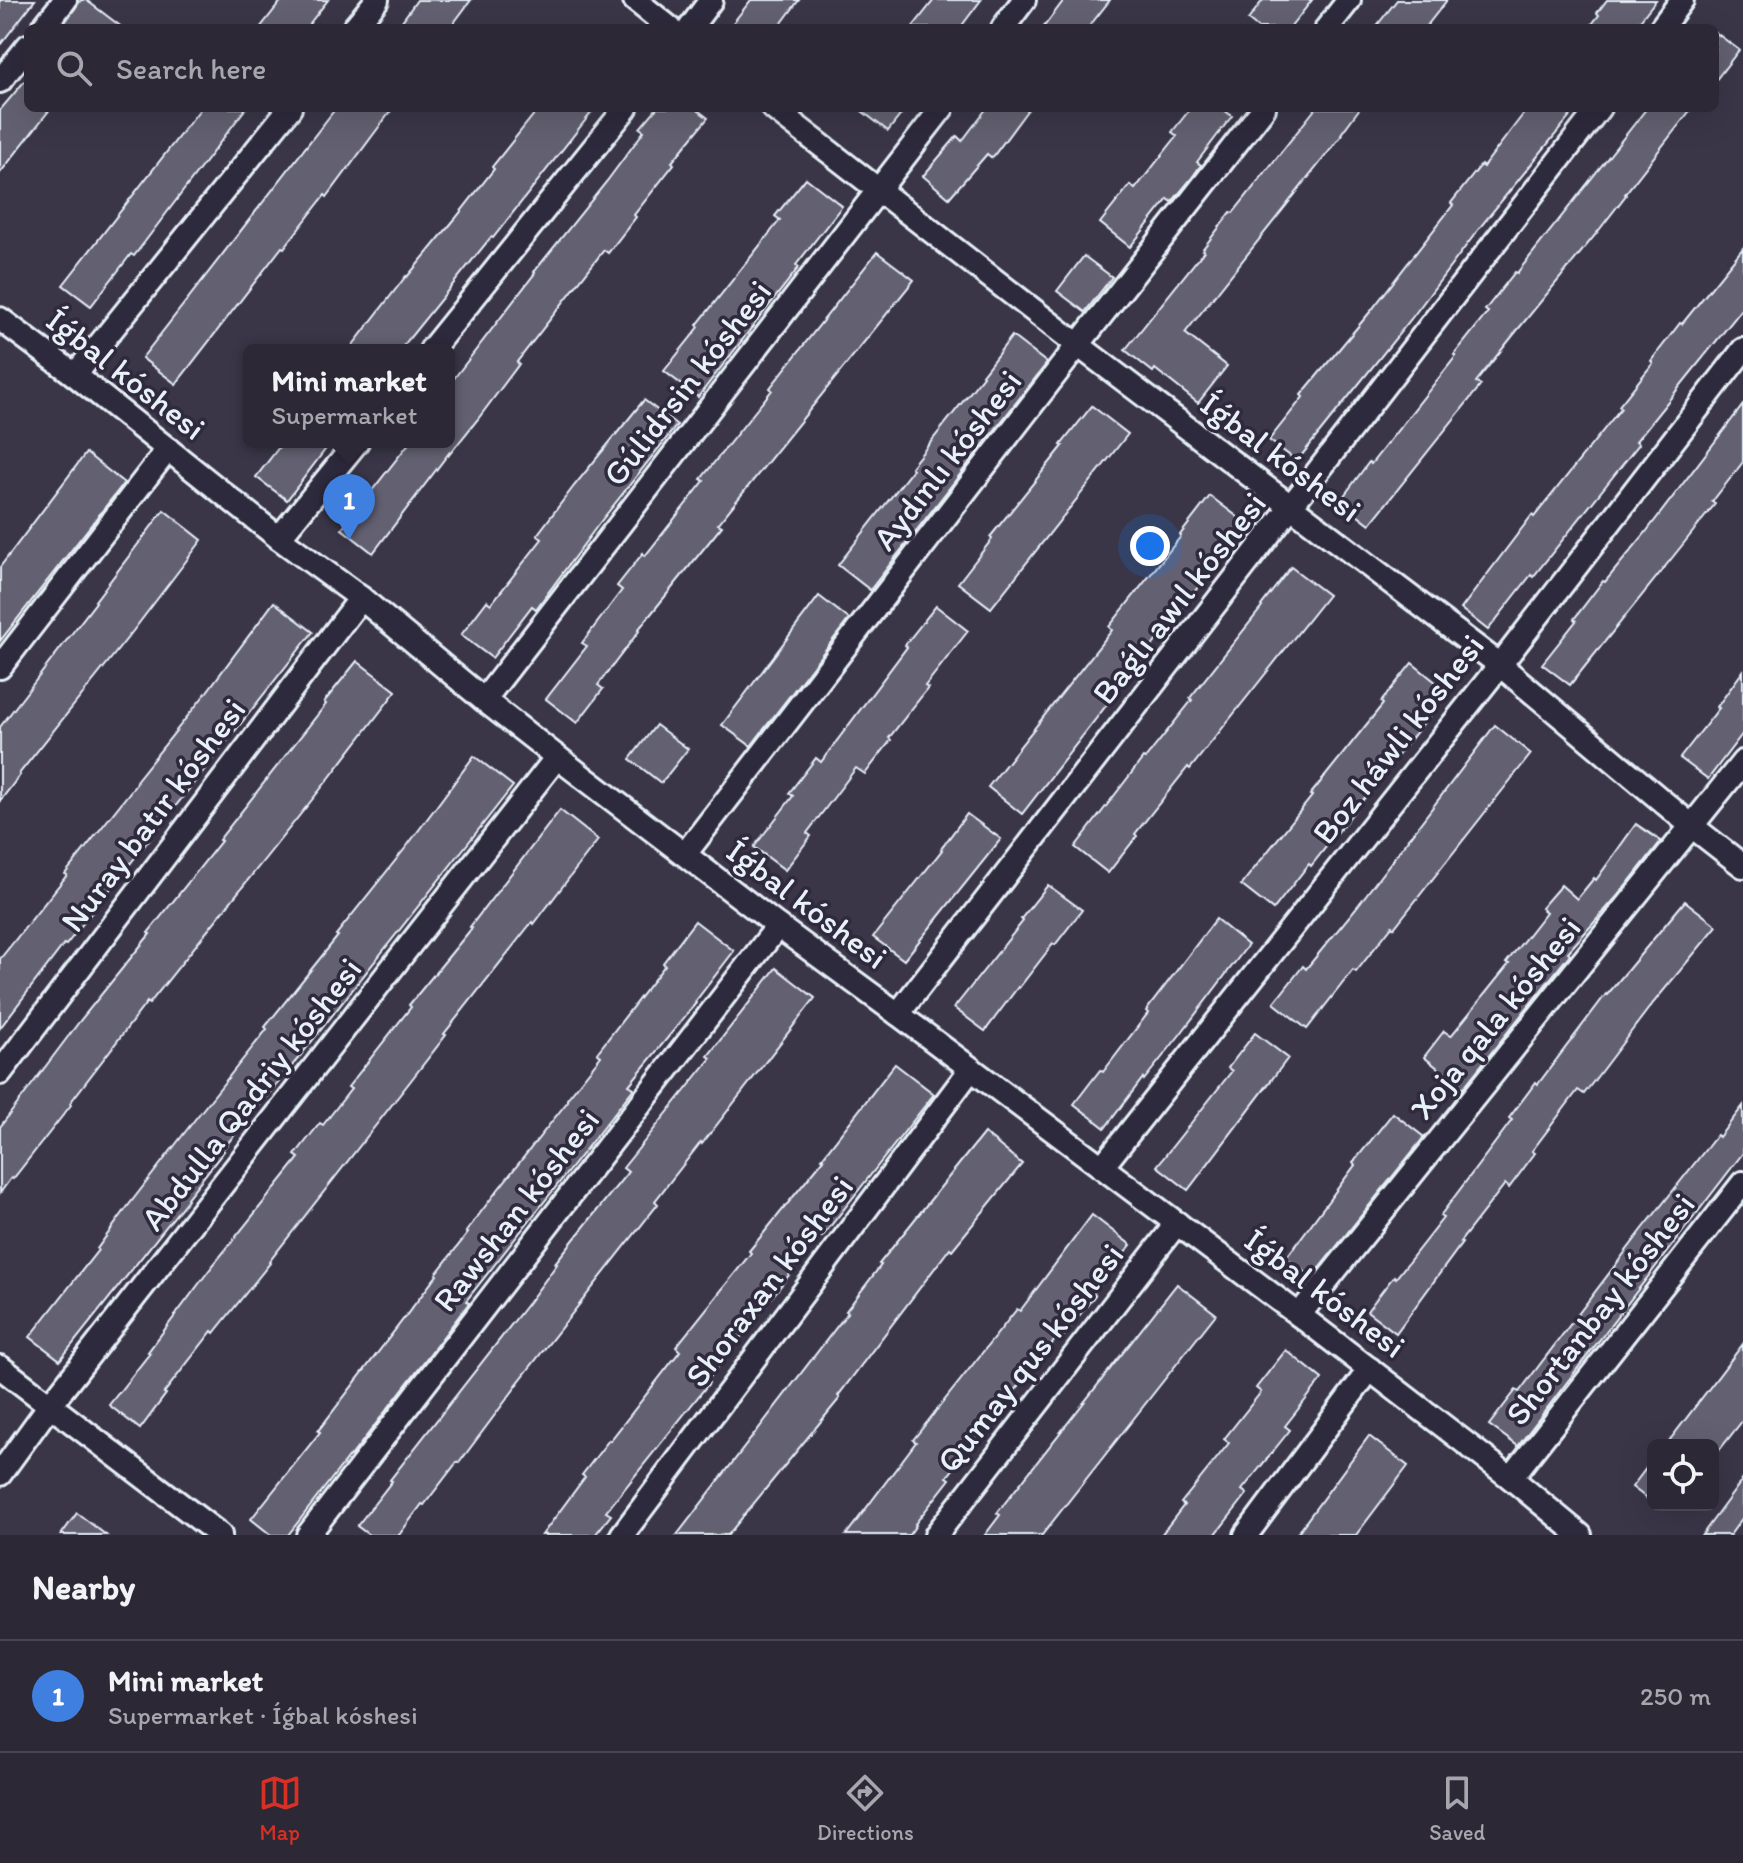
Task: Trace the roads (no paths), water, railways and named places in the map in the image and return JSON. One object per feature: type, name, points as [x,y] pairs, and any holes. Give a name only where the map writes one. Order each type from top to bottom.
[{"type":"street","points":[[46,24],[65,0]]},
{"type":"street","points":[[357,24],[377,0]]},
{"type":"street","points":[[635,0],[665,24]]},
{"type":"street","points":[[693,24],[711,0]]},
{"type":"street","points":[[1006,24],[1024,0]]},
{"type":"street","points":[[1330,24],[1349,0]]},
{"type":"street","points":[[1664,24],[1682,0]]},
{"type":"street","points":[[0,81],[24,51]]},
{"type":"street","points":[[75,375],[287,112]]},
{"type":"street","points":[[436,344],[623,112]]},
{"type":"street","name":"Íǵbal kóshesi","points":[[778,112],[1078,345],[1500,665],[1743,866]]},
{"type":"street","name":"Gúlidrsin kóshesi","points":[[484,700],[939,112]]},
{"type":"street","name":"Aydınlı kóshesi","points":[[685,854],[1261,112]]},
{"type":"street","name":"Baǵlı awıl kóshesi","points":[[898,1014],[1596,112]]},
{"type":"street","name":"Íǵbal kóshesi","points":[[0,319],[279,538],[361,598],[557,757],[1370,1369],[1511,1478],[1571,1532]]},
{"type":"street","name":"Boz háwli kóshesi","points":[[1102,1167],[1500,665],[1743,350]]},
{"type":"street","points":[[279,538],[352,448]]},
{"type":"street","points":[[0,667],[168,449]]},
{"type":"street","name":"Nuray batır kóshesi","points":[[0,1073],[361,598]]},
{"type":"street","name":"Abdulla Qadriy kóshesi","points":[[0,1474],[50,1405],[557,757]]},
{"type":"street","name":"Xoja qala kóshesi","points":[[1299,1315],[1743,762]]},
{"type":"street","name":"Rawshan kóshesi","points":[[308,1535],[778,926]]},
{"type":"street","name":"Shoraxan kóshesi","points":[[622,1535],[971,1069]]},
{"type":"street","name":"Shortanbay kóshesi","points":[[1511,1478],[1743,1183]]},
{"type":"street","name":"Qumay qus kóshesi","points":[[936,1535],[1177,1223]]},
{"type":"street","points":[[0,1367],[220,1535]]},
{"type":"street","points":[[1246,1535],[1370,1369]]},
{"type":"place","name":"Mini market","points":[[349,540]]}]
